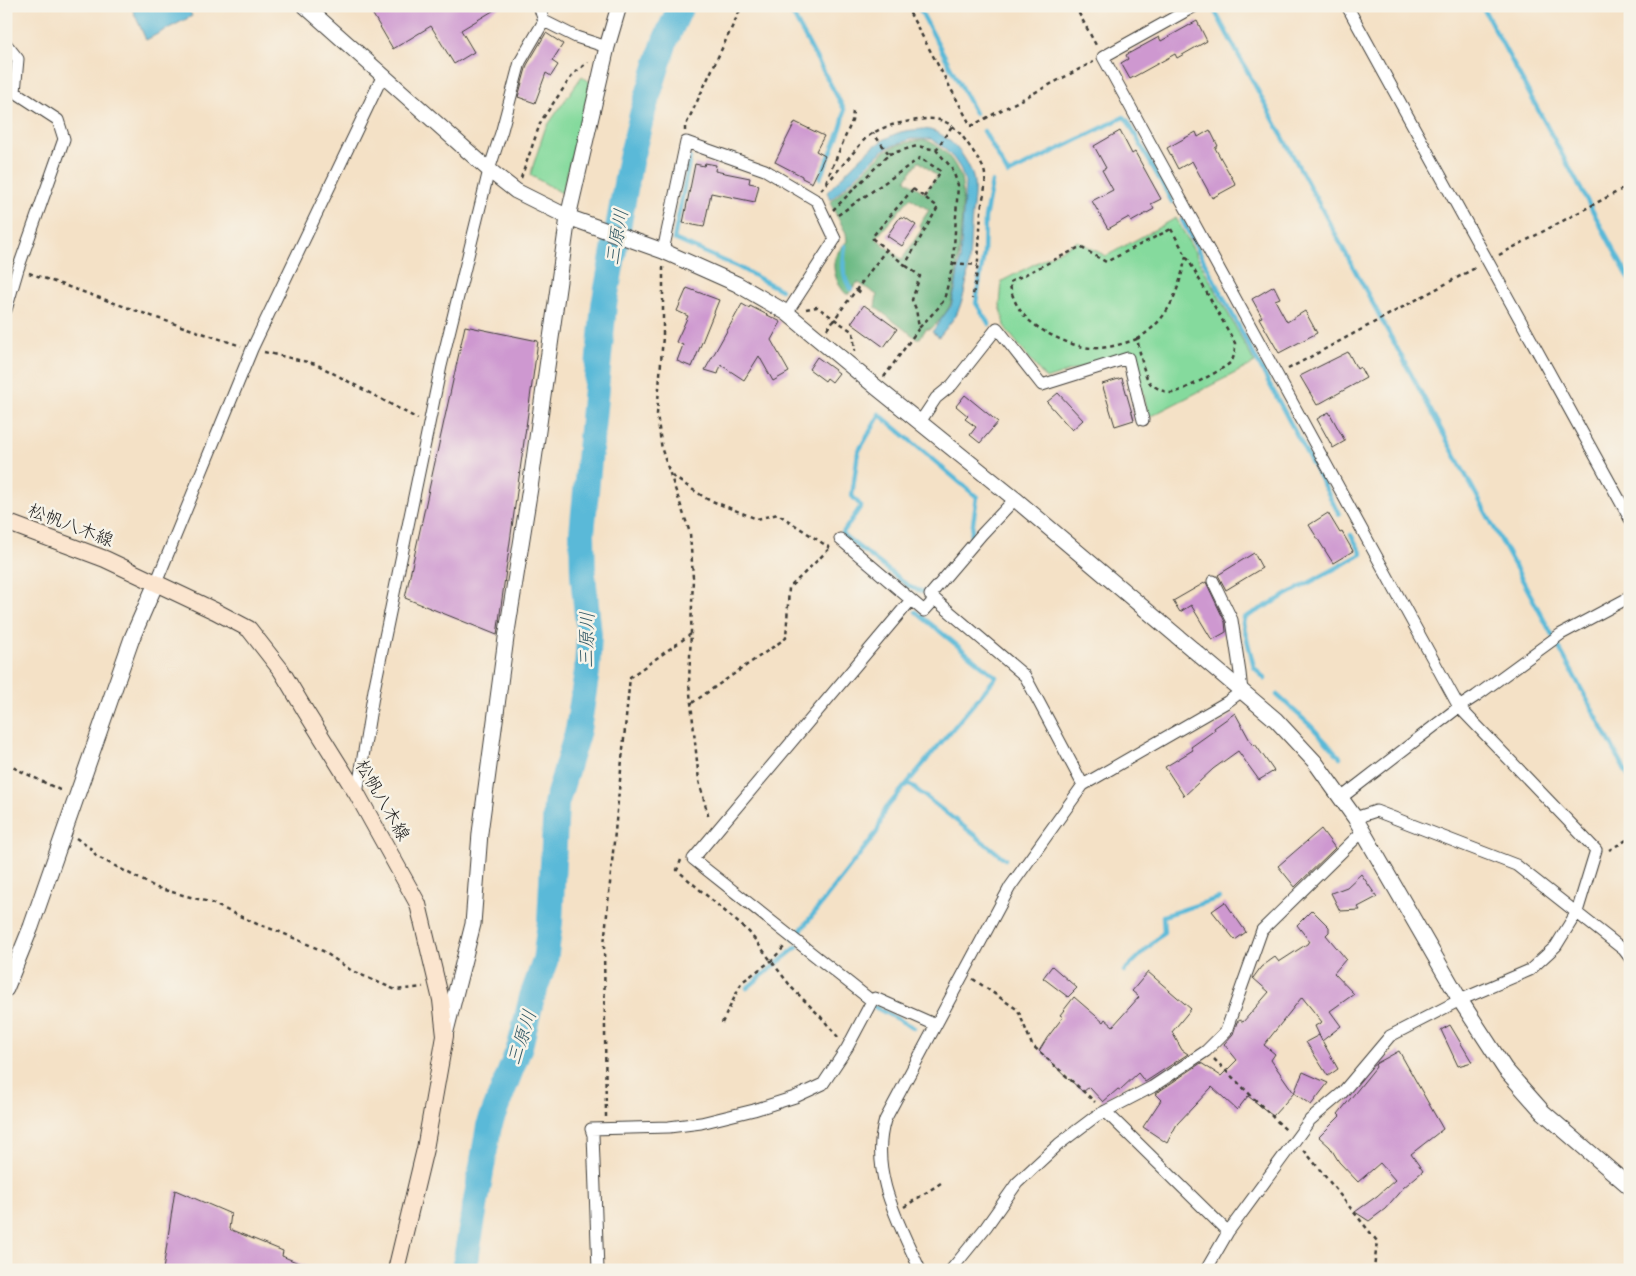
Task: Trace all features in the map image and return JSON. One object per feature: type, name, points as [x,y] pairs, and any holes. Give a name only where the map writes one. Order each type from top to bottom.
[{"type":"main road","name":"松帆八木線","points":[[6,522],[105,559],[249,629],[282,670],[357,794],[418,904],[437,985],[445,1036],[425,1150],[396,1270]]},
{"type":"street","points":[[305,6],[489,170],[516,191],[568,217],[658,249],[737,284],[787,313],[1015,499],[1276,720],[1315,762],[1341,798],[1460,1000],[1504,1069],[1543,1112],[1630,1187]]},
{"type":"street","points":[[538,6],[544,21],[576,37],[607,46]]},
{"type":"street","points":[[445,1036],[473,924],[480,833],[504,648],[517,558],[530,488],[568,217],[607,46],[619,6]]},
{"type":"street","points":[[1195,6],[1103,57],[1459,706],[1596,850],[1577,912],[1556,946],[1530,970],[1460,1000],[1390,1036],[1342,1093],[1310,1120],[1228,1232],[1206,1270]]},
{"type":"street","points":[[1347,6],[1630,519]]},
{"type":"street","points":[[357,794],[376,680],[441,366],[489,170],[520,62],[544,21]]},
{"type":"street","points":[[6,44],[18,59],[15,92],[58,120],[64,139],[18,269],[6,310]]},
{"type":"street","points":[[6,989],[31,927],[132,638],[252,349],[383,75]]},
{"type":"street","points":[[658,249],[686,142],[765,170],[818,200],[835,239],[787,313]]},
{"type":"street","points":[[920,422],[936,398],[952,385],[997,328],[1042,385],[1128,358],[1143,420]]},
{"type":"street","points":[[1015,499],[982,534],[930,595],[1025,676],[1083,785]]},
{"type":"street","points":[[840,539],[924,611],[935,598]]},
{"type":"street","points":[[1213,581],[1232,620],[1242,691]]},
{"type":"street","points":[[1341,798],[1459,706],[1476,696],[1561,634],[1630,597]]},
{"type":"street","points":[[872,1001],[693,859],[911,600]]},
{"type":"street","points":[[920,1270],[888,1198],[880,1156],[881,1133],[885,1120],[1010,887],[1083,785],[1227,702],[1242,691]]},
{"type":"street","points":[[1354,818],[1376,811],[1516,865],[1624,950],[1630,958]]},
{"type":"street","points":[[951,1270],[986,1227],[1017,1183],[1059,1144],[1096,1116],[1152,1087],[1206,1051],[1226,1031],[1262,930],[1362,832]]},
{"type":"street","points":[[598,1270],[593,1135],[591,1129],[669,1127],[701,1123],[795,1097],[823,1084],[847,1048],[875,998],[936,1025]]},
{"type":"street","points":[[1105,1111],[1228,1232]]},
{"type":"path","points":[[686,142],[685,127],[742,6]]},
{"type":"path","points":[[906,6],[972,126],[1103,57],[1075,6]]},
{"type":"path","points":[[516,191],[541,121],[574,73],[607,46]]},
{"type":"path","points":[[815,199],[824,184],[852,121],[853,111]]},
{"type":"path","points":[[824,184],[872,133],[886,126],[935,118],[944,120],[960,132],[984,170],[986,184],[982,210],[977,280],[972,299]]},
{"type":"path","points":[[936,150],[952,126]]},
{"type":"path","points":[[872,133],[889,154]]},
{"type":"path","points":[[826,220],[889,154],[917,146],[936,150],[952,168],[958,185],[953,263],[944,300],[919,328],[876,387]]},
{"type":"path","points":[[826,220],[920,158],[941,171],[924,197]]},
{"type":"path","points":[[1278,375],[1630,185]]},
{"type":"path","points":[[905,265],[938,207],[913,189],[872,237],[886,250],[905,265],[920,276],[912,300],[916,309],[919,328]]},
{"type":"path","points":[[1137,339],[1148,379],[1152,385],[1166,392],[1174,393],[1221,369],[1231,361],[1235,352],[1235,343],[1171,229],[1106,262],[1080,247],[1010,282],[1010,290],[1023,314],[1049,333],[1070,345],[1091,348],[1114,347],[1137,339],[1161,320],[1180,286],[1186,256]]},
{"type":"path","points":[[658,249],[663,336],[657,414],[662,450],[690,532],[693,578],[690,683],[700,781],[710,821]]},
{"type":"path","points":[[820,340],[886,250]]},
{"type":"path","points":[[953,263],[978,265]]},
{"type":"path","points":[[18,269],[252,349],[316,364],[428,425]]},
{"type":"path","points":[[857,290],[862,294]]},
{"type":"path","points":[[787,313],[817,307],[853,332],[855,355]]},
{"type":"path","points":[[670,475],[707,499],[757,519],[778,514],[830,548]]},
{"type":"path","points":[[692,703],[786,638],[789,588],[840,539]]},
{"type":"path","points":[[606,1129],[604,945],[630,677],[691,634]]},
{"type":"path","points":[[6,764],[77,798]]},
{"type":"path","points":[[65,830],[93,850],[96,856],[158,888],[209,902],[257,924],[280,932],[323,951],[352,971],[396,990],[437,985]]},
{"type":"path","points":[[1594,859],[1630,838]]},
{"type":"path","points":[[683,856],[676,870],[749,932],[792,988],[821,1017],[847,1048]]},
{"type":"path","points":[[722,1023],[742,982],[771,961],[791,938]]},
{"type":"path","points":[[964,973],[1018,1010],[1032,1045],[1105,1111]]},
{"type":"path","points":[[1206,1051],[1296,1140],[1377,1241],[1374,1270]]},
{"type":"path","points":[[895,1214],[944,1181]]},
{"type":"green space","points":[[582,76],[591,83],[562,193],[530,175],[545,129]]},
{"type":"green space","points":[[925,140],[931,142],[947,154],[961,178],[962,221],[958,262],[950,305],[944,315],[931,329],[926,329],[920,338],[916,338],[875,307],[877,295],[859,283],[849,294],[846,294],[840,287],[836,278],[834,263],[837,254],[847,241],[846,233],[831,202],[884,152],[898,145]],"holes":[[[918,162],[937,176],[925,193],[906,179]],[[910,198],[929,210],[919,225],[922,229],[901,259],[877,237]]]},
{"type":"green space","points":[[1176,218],[1255,363],[1149,417],[1133,350],[1046,379],[1006,329],[1000,306],[1002,281],[1078,241],[1106,256]]},
{"type":"water","points":[[131,6],[187,6],[192,16],[146,40]]},
{"type":"water","points":[[924,129],[941,134],[955,146],[970,169],[974,186],[969,261],[964,295],[956,314],[939,337],[932,332],[951,306],[960,260],[965,183],[960,168],[954,159],[944,148],[931,139],[911,139],[882,151],[831,200],[827,192],[870,149],[880,142],[901,132]]},
{"type":"building","points":[[368,6],[501,6],[461,30],[474,52],[454,64],[431,26],[393,49]]},
{"type":"building","points":[[1197,21],[1207,41],[1177,58],[1175,54],[1130,79],[1121,63],[1128,59],[1126,55],[1159,37],[1161,41]]},
{"type":"building","points":[[546,33],[563,44],[552,61],[558,65],[551,76],[546,73],[535,103],[518,97],[527,65]]},
{"type":"building","points":[[795,122],[824,136],[816,151],[825,156],[812,183],[775,162]]},
{"type":"building","points":[[1210,130],[1218,146],[1215,148],[1236,185],[1212,198],[1192,161],[1178,169],[1167,148],[1196,132],[1198,137]]},
{"type":"building","points":[[1120,131],[1132,154],[1135,152],[1161,199],[1151,204],[1154,209],[1131,222],[1129,217],[1108,229],[1092,201],[1113,190],[1102,170],[1106,168],[1094,146]]},
{"type":"building","points":[[705,163],[716,165],[715,171],[750,178],[749,183],[759,185],[755,202],[711,193],[704,227],[683,223],[695,164],[704,166]]},
{"type":"building","points":[[900,217],[903,219],[904,217],[916,225],[902,246],[887,236]]},
{"type":"building","points":[[1274,286],[1280,298],[1275,300],[1287,322],[1305,311],[1317,333],[1279,353],[1259,318],[1262,317],[1252,299]]},
{"type":"building","points":[[687,288],[719,300],[692,367],[677,361],[683,345],[676,342],[688,316],[677,311]]},
{"type":"building","points":[[742,304],[749,308],[750,306],[781,322],[771,340],[789,372],[773,381],[759,356],[744,380],[721,365],[718,374],[705,370]]},
{"type":"building","points":[[864,305],[897,329],[884,347],[851,323]]},
{"type":"building","points":[[465,326],[538,341],[497,635],[405,598]]},
{"type":"building","points":[[1348,352],[1357,369],[1360,367],[1366,378],[1317,405],[1300,376]]},
{"type":"building","points":[[817,357],[839,373],[832,382],[827,378],[825,381],[809,369]]},
{"type":"building","points":[[1122,378],[1134,420],[1115,426],[1102,384]]},
{"type":"building","points":[[1058,393],[1083,420],[1072,430],[1047,402]]},
{"type":"building","points":[[965,395],[998,422],[980,443],[970,435],[976,427],[965,419],[968,416],[956,406]]},
{"type":"building","points":[[1329,412],[1345,441],[1333,448],[1317,419]]},
{"type":"building","points":[[1328,513],[1353,551],[1333,563],[1309,525]]},
{"type":"building","points":[[1254,553],[1262,568],[1226,590],[1218,575]]},
{"type":"building","points":[[1206,582],[1225,622],[1226,632],[1212,640],[1191,605],[1180,612],[1173,601]]},
{"type":"building","points":[[1235,713],[1253,746],[1255,744],[1274,771],[1259,780],[1238,751],[1213,769],[1184,796],[1165,767],[1193,750],[1191,747]]},
{"type":"building","points":[[1321,829],[1335,848],[1295,887],[1278,866]]},
{"type":"building","points":[[1361,874],[1377,897],[1358,907],[1360,910],[1340,911],[1331,893],[1347,887]]},
{"type":"building","points":[[1225,902],[1246,932],[1235,940],[1212,911]]},
{"type":"building","points":[[1312,910],[1329,927],[1329,932],[1326,935],[1346,959],[1334,973],[1354,994],[1330,1011],[1341,1026],[1322,1041],[1315,1026],[1322,1022],[1302,997],[1264,1045],[1275,1054],[1271,1060],[1294,1093],[1273,1116],[1248,1096],[1237,1110],[1212,1087],[1177,1124],[1167,1143],[1143,1127],[1161,1100],[1155,1094],[1201,1063],[1221,1076],[1237,1060],[1224,1044],[1233,1034],[1237,1022],[1240,1020],[1243,1022],[1269,992],[1253,978],[1261,967],[1275,957],[1279,962],[1310,942],[1297,925]]},
{"type":"building","points":[[1052,966],[1077,988],[1068,997],[1043,978]]},
{"type":"building","points":[[1148,972],[1191,1009],[1172,1032],[1182,1050],[1188,1054],[1145,1082],[1138,1073],[1120,1090],[1118,1089],[1103,1102],[1089,1087],[1083,1092],[1039,1051],[1063,1017],[1060,1015],[1074,997],[1103,1022],[1105,1019],[1113,1026],[1139,997],[1132,991]]},
{"type":"building","points":[[1450,1025],[1472,1062],[1458,1066],[1441,1030]]},
{"type":"building","points":[[1319,1035],[1338,1069],[1328,1076],[1306,1042]]},
{"type":"building","points":[[1399,1051],[1443,1129],[1411,1154],[1423,1171],[1403,1188],[1385,1209],[1369,1221],[1355,1212],[1395,1180],[1380,1163],[1358,1182],[1339,1162],[1330,1147],[1319,1137],[1340,1116],[1338,1114],[1376,1067],[1375,1065]]},
{"type":"building","points":[[1303,1072],[1328,1083],[1311,1105],[1294,1093]]},
{"type":"building","points":[[175,1190],[231,1214],[229,1229],[283,1251],[282,1256],[315,1270],[163,1270]]},
{"type":"waterway","name":"三原川","points":[[464,1270],[489,1126],[520,1046],[532,997],[545,961],[550,922],[556,804],[578,730],[587,671],[589,635],[583,575],[582,533],[604,305],[630,162],[643,111],[665,41],[681,6]]},
{"type":"waterway","points":[[788,6],[844,109],[839,133],[820,178]]},
{"type":"waterway","points":[[918,6],[975,113]]},
{"type":"waterway","points":[[1212,6],[1630,779]]},
{"type":"waterway","points":[[1482,6],[1630,280]]},
{"type":"waterway","points":[[1622,6],[1630,20]]},
{"type":"waterway","points":[[984,131],[1008,174],[1124,117],[1172,202]]},
{"type":"waterway","points":[[690,158],[674,239],[738,267],[781,290]]},
{"type":"waterway","points":[[989,324],[976,303],[984,253],[985,218],[992,182]]},
{"type":"waterway","points":[[1182,220],[1339,514]]},
{"type":"waterway","points":[[845,246],[844,274],[851,289]]},
{"type":"waterway","points":[[879,414],[977,497],[970,543]]},
{"type":"waterway","points":[[879,416],[858,452],[852,496],[861,506],[842,534],[910,587],[929,594]]},
{"type":"waterway","points":[[1265,679],[1254,667],[1243,623],[1244,618],[1362,554],[1351,535]]},
{"type":"waterway","points":[[794,939],[877,832],[884,811],[996,677],[916,612]]},
{"type":"waterway","points":[[1277,695],[1311,726],[1340,757]]},
{"type":"waterway","points":[[908,783],[1005,859]]},
{"type":"waterway","points":[[1124,971],[1164,932],[1163,916],[1219,898]]},
{"type":"waterway","points":[[747,988],[797,947]]},
{"type":"waterway","points":[[871,1005],[914,1028]]}]
